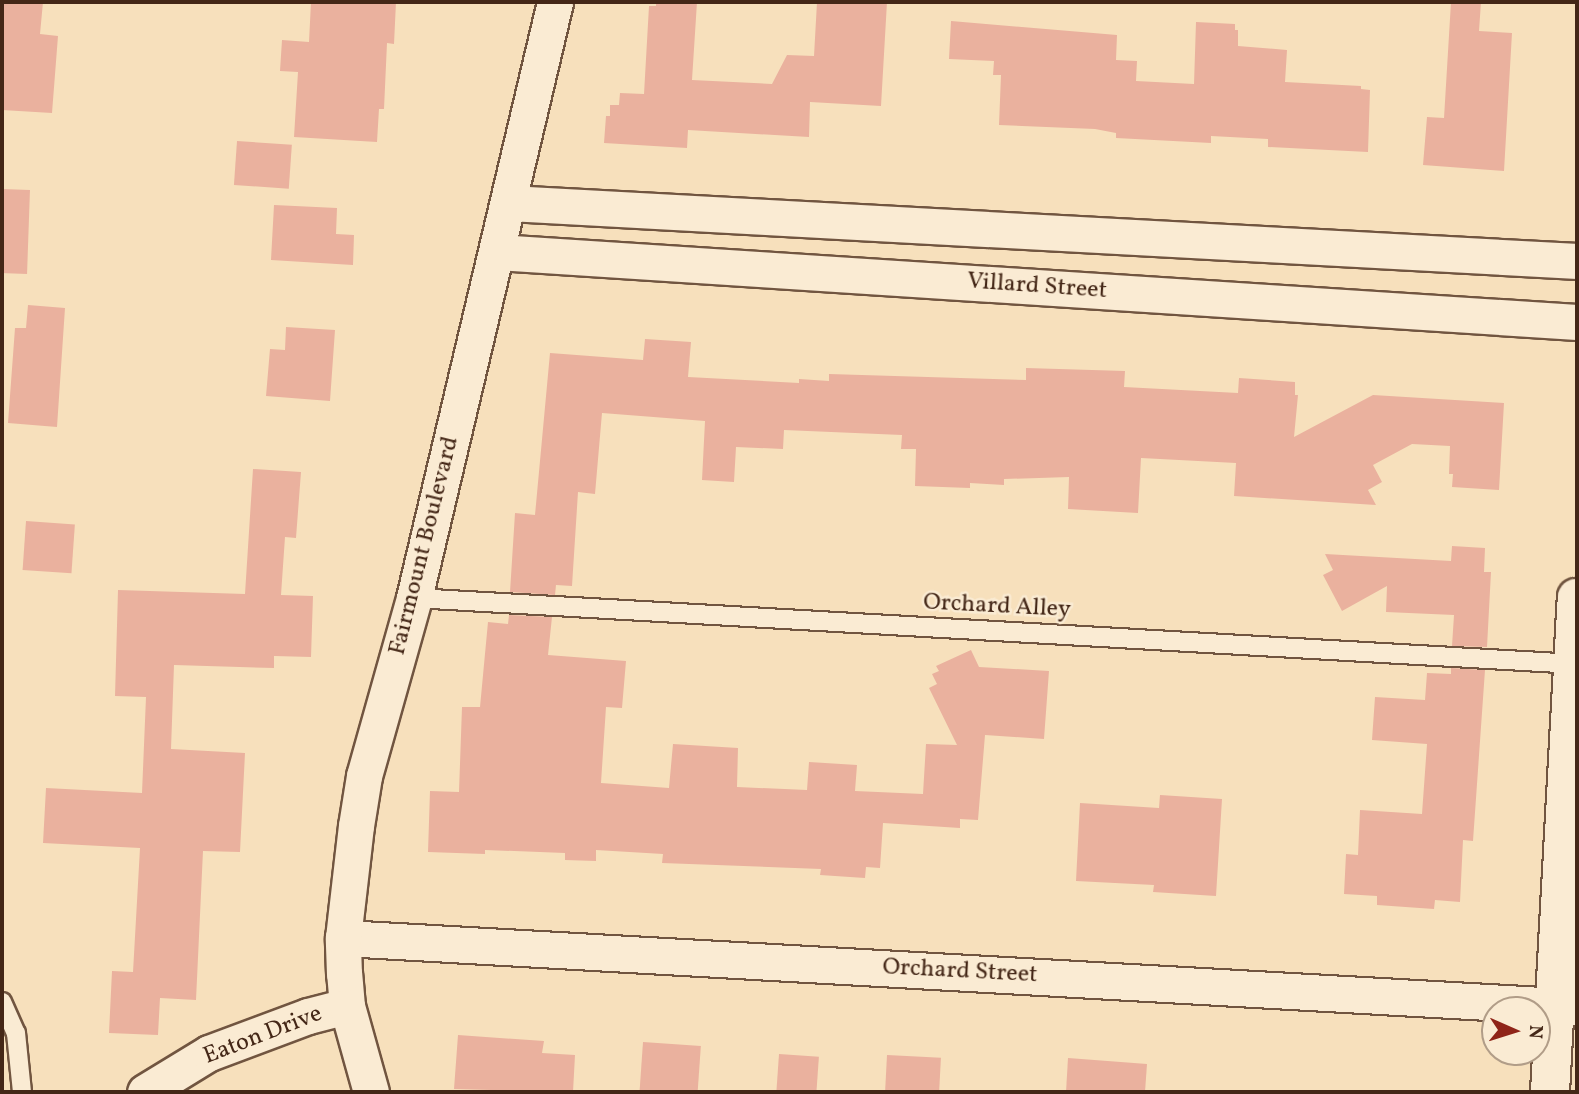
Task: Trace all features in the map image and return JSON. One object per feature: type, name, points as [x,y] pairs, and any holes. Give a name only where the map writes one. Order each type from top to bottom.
[{"type":"street","name":"Fairmount Boulevard","points":[[371,1092],[347,1006],[343,937],[364,776],[414,598],[555,2]]},
{"type":"street","points":[[509,203],[1577,261]]},
{"type":"street","name":"Villard Street","points":[[498,252],[1577,322]]},
{"type":"street","points":[[1550,1092],[1566,1006],[1577,598]]},
{"type":"street","name":"Orchard Street","points":[[343,937],[1566,1006]]},
{"type":"street","name":"Eaton Drive","points":[[145,1092],[209,1053],[308,1016],[347,1006]]},
{"type":"lane","name":"Orchard Alley","points":[[414,598],[1575,664]]},
{"type":"lane","points":[[2,1002],[16,1033],[23,1076],[22,1092]]},
{"type":"building","points":[[2,2],[43,2],[40,34],[58,36],[52,113],[2,110]]},
{"type":"building","points":[[311,2],[396,2],[394,44],[387,43],[384,109],[379,109],[377,142],[294,137],[298,72],[280,71],[282,40],[309,42]]},
{"type":"building","points":[[656,2],[697,2],[692,80],[772,84],[787,55],[814,56],[817,2],[887,2],[881,106],[810,102],[809,137],[688,130],[687,148],[604,143],[606,116],[610,116],[610,105],[619,105],[620,93],[644,94],[649,6],[656,6]]},
{"type":"building","points":[[1451,2],[1481,2],[1479,31],[1512,33],[1504,171],[1423,165],[1427,117],[1444,118]]},
{"type":"building","points":[[951,21],[1117,35],[1116,60],[1137,61],[1136,81],[1194,84],[1196,22],[1235,24],[1235,30],[1238,30],[1238,46],[1287,50],[1285,82],[1361,86],[1361,89],[1370,90],[1368,152],[1268,147],[1268,139],[1211,136],[1211,143],[1116,138],[1116,133],[1095,129],[999,125],[1001,75],[993,75],[994,61],[949,59]]},
{"type":"building","points":[[237,141],[292,145],[289,189],[234,185]]},
{"type":"building","points":[[2,189],[30,190],[27,274],[2,273]]},
{"type":"building","points":[[274,205],[337,208],[336,234],[354,235],[353,265],[271,260]]},
{"type":"building","points":[[28,305],[65,308],[57,427],[8,423],[15,328],[26,328]]},
{"type":"building","points":[[286,327],[335,330],[330,401],[266,396],[270,349],[285,350]]},
{"type":"building","points":[[645,339],[691,342],[688,377],[799,383],[799,379],[829,381],[829,374],[1026,380],[1026,368],[1125,371],[1124,387],[1238,393],[1239,378],[1295,382],[1295,395],[1298,395],[1294,437],[1373,395],[1504,403],[1499,490],[1452,487],[1453,474],[1449,474],[1450,446],[1412,444],[1373,465],[1382,482],[1368,490],[1376,505],[1234,496],[1236,463],[1141,458],[1138,513],[1068,509],[1069,477],[1004,479],[1004,485],[970,483],[970,488],[915,486],[916,449],[901,449],[902,435],[784,430],[783,449],[736,447],[734,482],[702,480],[705,421],[602,413],[595,494],[578,492],[572,586],[556,585],[555,595],[510,592],[515,513],[535,515],[550,353],[643,360]]},
{"type":"building","points":[[253,469],[301,472],[296,538],[285,537],[281,595],[313,596],[311,657],[274,656],[274,668],[174,665],[171,749],[245,753],[240,852],[203,851],[196,1000],[160,998],[158,1035],[109,1033],[112,971],[133,972],[140,848],[43,843],[46,788],[142,793],[146,697],[115,696],[118,590],[245,594]]},
{"type":"building","points":[[26,521],[75,524],[71,573],[23,570]]},
{"type":"building","points":[[1452,546],[1485,548],[1484,572],[1491,572],[1487,647],[1452,646],[1454,615],[1386,612],[1387,586],[1342,611],[1323,575],[1333,570],[1325,554],[1451,561]]},
{"type":"building","points":[[509,615],[552,617],[548,655],[626,661],[622,708],[606,707],[601,783],[669,788],[673,744],[738,748],[737,787],[807,790],[809,762],[857,765],[855,791],[923,794],[926,744],[957,745],[929,688],[937,684],[932,674],[939,671],[936,666],[971,650],[979,667],[1049,671],[1044,739],[985,735],[978,820],[960,819],[960,828],[883,823],[880,868],[866,867],[865,878],[820,875],[821,869],[662,863],[663,854],[596,850],[596,861],[565,860],[565,853],[485,850],[485,854],[428,852],[430,791],[459,792],[462,707],[480,707],[488,622],[508,624]]},
{"type":"building","points":[[1451,668],[1485,670],[1473,841],[1463,840],[1460,902],[1435,900],[1434,909],[1377,905],[1377,896],[1344,894],[1346,854],[1358,855],[1360,810],[1422,814],[1427,744],[1372,740],[1375,697],[1425,700],[1427,673],[1451,674]]},
{"type":"building","points":[[1160,795],[1222,799],[1216,896],[1153,892],[1154,885],[1076,881],[1080,803],[1159,808]]},
{"type":"building","points":[[458,1035],[544,1041],[542,1053],[575,1055],[573,1092],[454,1089]]},
{"type":"building","points":[[643,1042],[701,1046],[698,1092],[640,1092]]},
{"type":"building","points":[[779,1054],[819,1057],[816,1092],[776,1092]]},
{"type":"building","points":[[887,1055],[941,1058],[939,1092],[885,1092]]},
{"type":"building","points":[[1068,1058],[1147,1064],[1145,1092],[1066,1092]]}]
